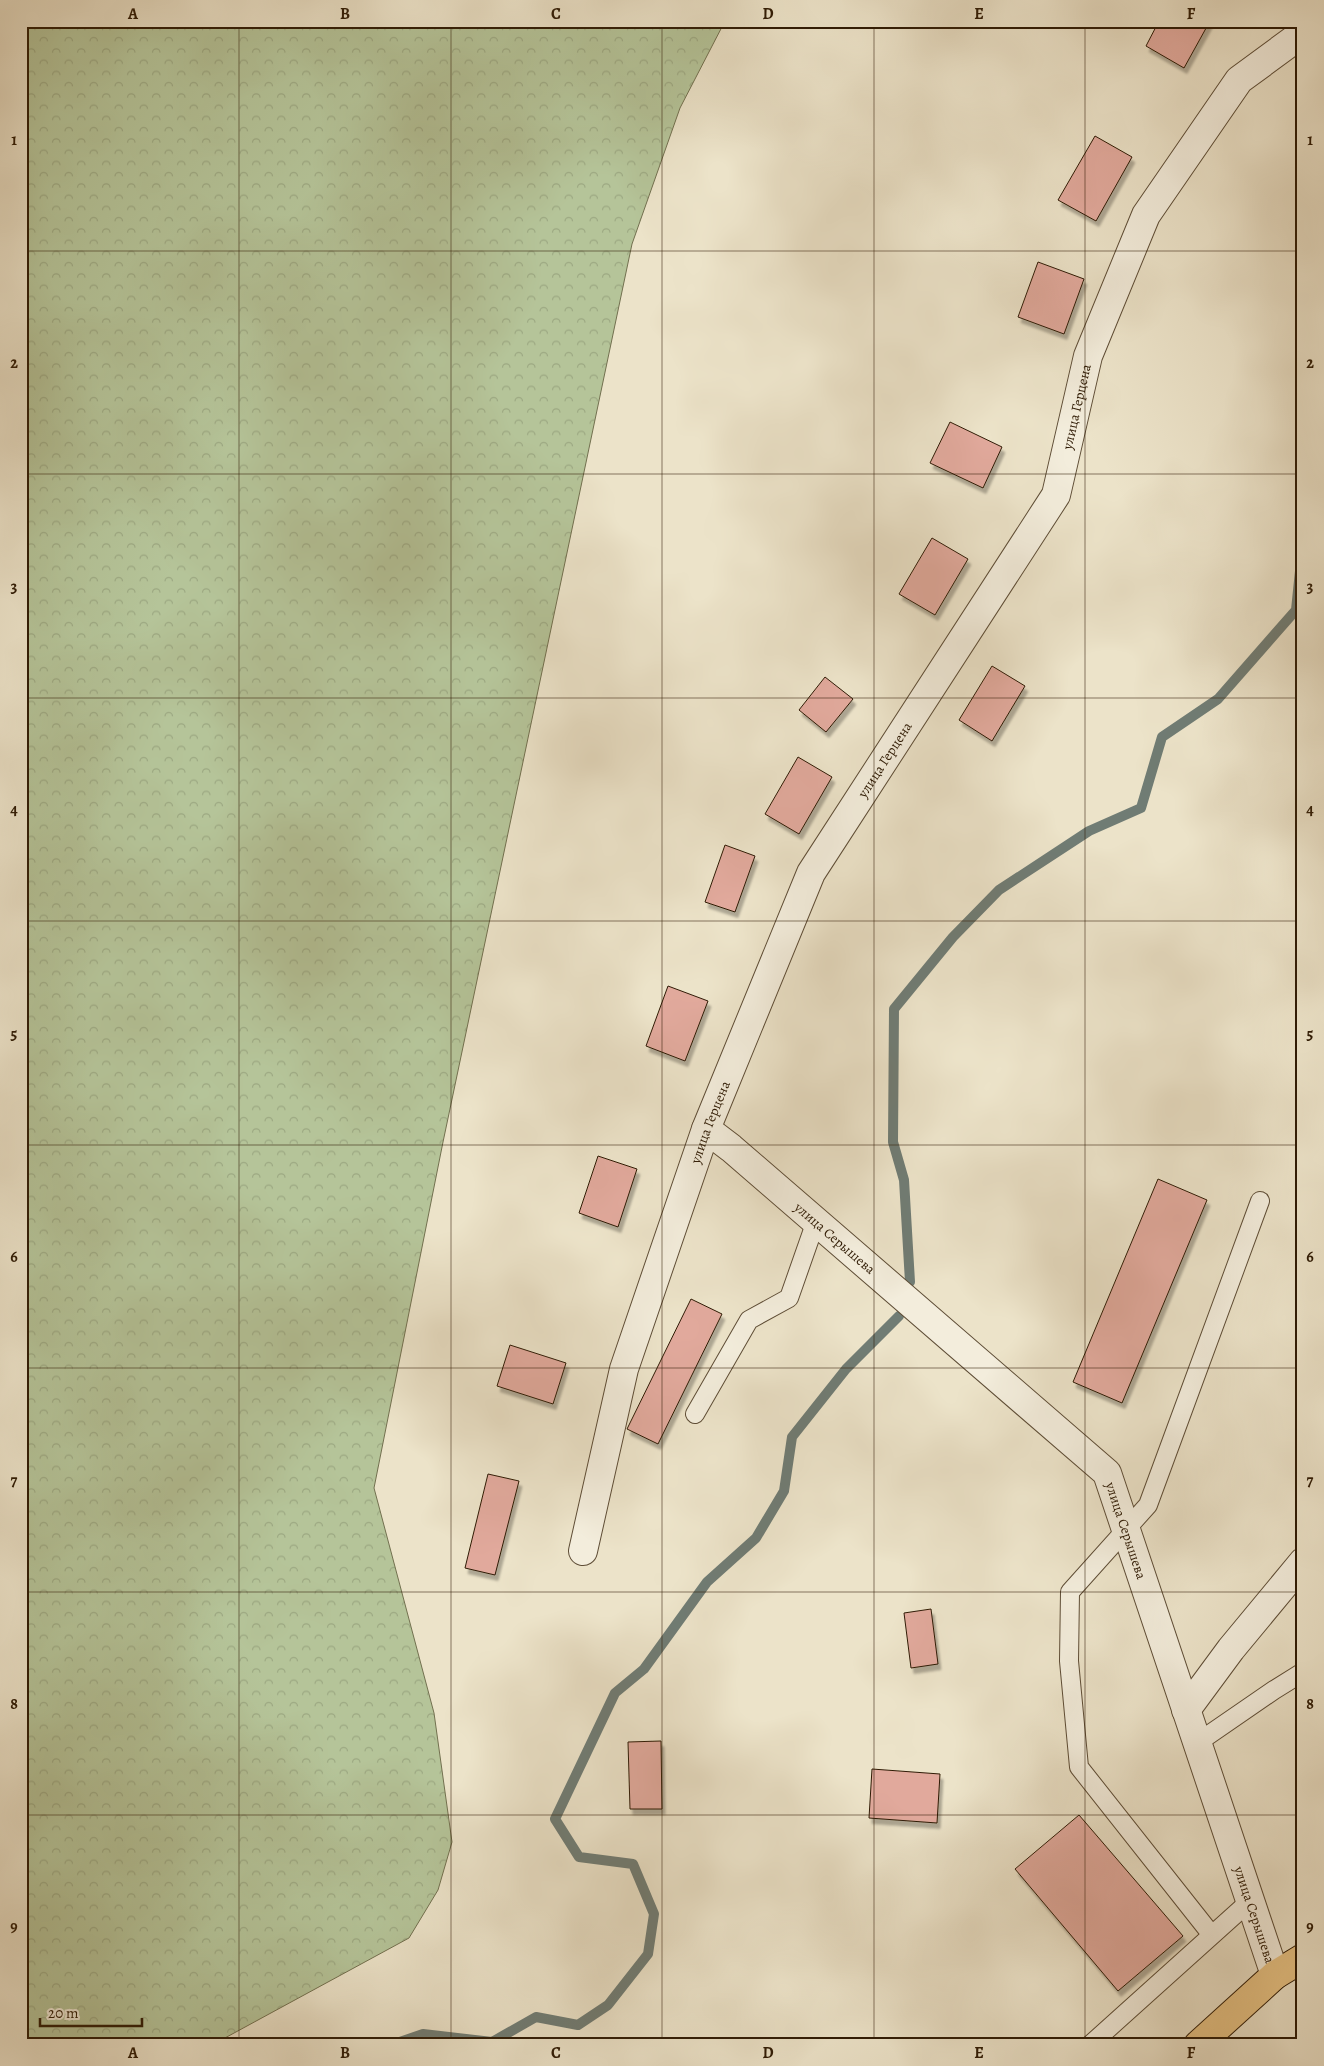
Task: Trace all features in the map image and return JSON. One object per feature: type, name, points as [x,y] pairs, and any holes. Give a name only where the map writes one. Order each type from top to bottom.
[{"type":"main road","points":[[1198,2045],[1275,1975],[1303,1958]]},
{"type":"street","name":"улица Герцена","points":[[583,1551],[624,1369],[706,1129],[811,873],[1056,494],[1088,356],[1146,216],[1239,80],[1303,33]]},
{"type":"street","name":"улица Серышева","points":[[706,1129],[1107,1473],[1275,1975]]},
{"type":"street","points":[[1186,1710],[1231,1649],[1303,1562]]},
{"type":"lane","points":[[1211,1934],[1079,1767],[1069,1661],[1070,1592],[1148,1505],[1260,1200]]},
{"type":"lane","points":[[695,1414],[749,1320],[790,1298],[816,1222]]},
{"type":"lane","points":[[1197,1743],[1303,1672]]},
{"type":"lane","points":[[1090,2045],[1211,1934],[1250,1901]]},
{"type":"green space","points":[[21,21],[725,21],[680,108],[632,244],[443,1142],[374,1488],[434,1713],[452,1842],[438,1890],[409,1938],[212,2045],[21,2045]]},
{"type":"building","points":[[1159,21],[1210,21],[1184,68],[1146,46]]},
{"type":"building","points":[[1095,136],[1132,157],[1096,221],[1058,200]]},
{"type":"building","points":[[1038,262],[1084,279],[1064,334],[1018,317]]},
{"type":"building","points":[[950,422],[1002,447],[983,488],[930,463]]},
{"type":"building","points":[[932,538],[968,559],[935,615],[899,594]]},
{"type":"building","points":[[992,666],[1025,686],[992,741],[959,720]]},
{"type":"building","points":[[825,677],[853,699],[826,732],[799,710]]},
{"type":"building","points":[[798,757],[832,777],[799,834],[765,814]]},
{"type":"building","points":[[725,845],[755,856],[735,912],[705,902]]},
{"type":"building","points":[[668,986],[708,1001],[685,1061],[646,1046]]},
{"type":"building","points":[[598,1156],[637,1169],[618,1227],[579,1213]]},
{"type":"building","points":[[1158,1179],[1207,1200],[1122,1403],[1073,1382]]},
{"type":"building","points":[[691,1299],[722,1314],[658,1444],[627,1429]]},
{"type":"building","points":[[510,1345],[566,1363],[553,1404],[497,1386]]},
{"type":"building","points":[[488,1474],[519,1481],[495,1575],[465,1568]]},
{"type":"building","points":[[931,1609],[938,1664],[911,1668],[904,1613]]},
{"type":"building","points":[[661,1741],[662,1809],[630,1809],[628,1742]]},
{"type":"building","points":[[872,1769],[940,1774],[937,1823],[869,1818]]},
{"type":"building","points":[[1079,1815],[1183,1936],[1118,1991],[1015,1869]]},
{"type":"waterway","points":[[910,1282],[904,1180],[893,1142],[894,1009],[953,937],[999,890],[1089,831],[1141,808],[1162,737],[1218,699],[1296,610],[1300,571],[1303,562]]},
{"type":"waterway","points":[[391,2045],[423,2034],[492,2042],[536,2017],[578,2025],[608,2005],[648,1954],[654,1914],[633,1864],[579,1857],[555,1819],[615,1693],[644,1669],[707,1582],[756,1538],[784,1491],[792,1437],[846,1369],[899,1316]]}]
